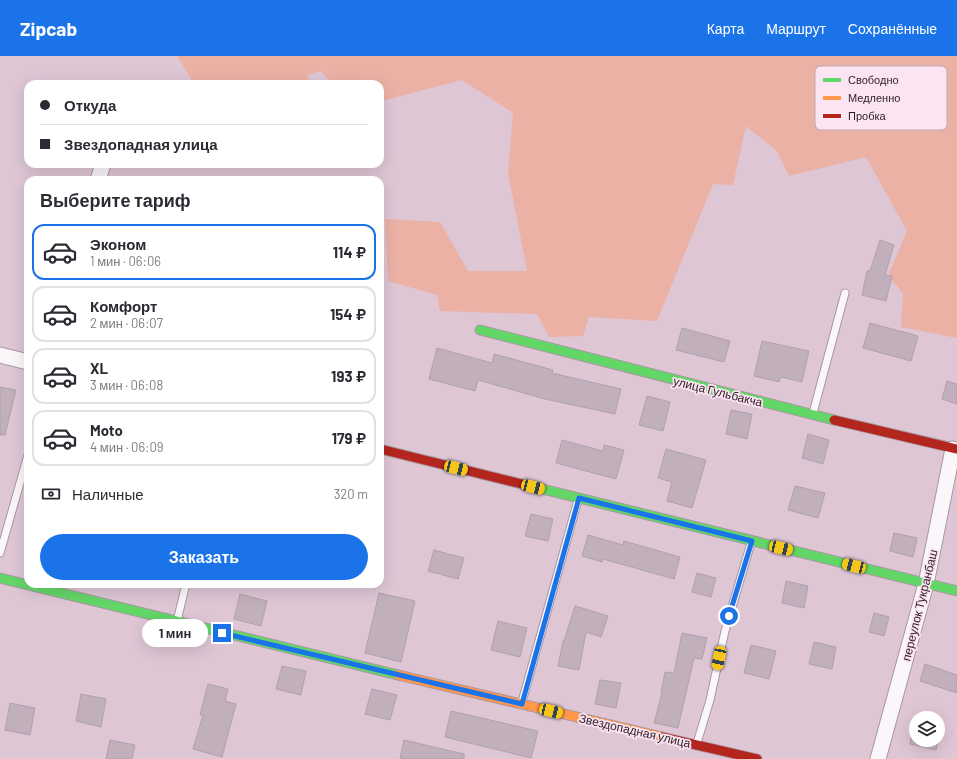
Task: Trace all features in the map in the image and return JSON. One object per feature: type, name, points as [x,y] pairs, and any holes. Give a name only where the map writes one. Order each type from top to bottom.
[{"type":"street","name":"улица Гульбакча","points":[[480,330],[813,415],[955,449]]},
{"type":"street","points":[[0,355],[24,361]]},
{"type":"street","name":"переулок Тукранбаш","points":[[878,759],[926,584],[955,449]]},
{"type":"street","points":[[384,450],[957,591]]},
{"type":"street","name":"Звездопадная улица","points":[[0,578],[24,584]]},
{"type":"street","name":"Звездопадная улица","points":[[40,588],[177,622],[757,759]]},
{"type":"lane","points":[[813,415],[845,293]]},
{"type":"lane","points":[[0,553],[24,469]]},
{"type":"lane","points":[[522,704],[579,498]]},
{"type":"lane","points":[[696,745],[710,700],[725,631],[752,541]]},
{"type":"lane","points":[[177,622],[185,588]]},
{"type":"shaded area","points":[[177,56],[957,56],[957,338],[901,327],[903,293],[888,276],[907,231],[866,157],[789,176],[777,151],[746,126],[733,185],[713,184],[657,321],[589,317],[583,336],[549,337],[537,314],[440,311],[437,295],[388,281],[385,219],[440,222],[468,271],[527,271],[508,172],[513,113],[462,80],[384,100],[384,80],[329,80],[321,71],[307,75],[309,80],[192,80]]},
{"type":"building","points":[[880,240],[894,245],[885,275],[892,276],[886,301],[862,295],[867,271],[870,271]]},
{"type":"building","points":[[870,323],[918,336],[911,361],[863,348]]},
{"type":"building","points":[[682,328],[730,341],[724,362],[676,350]]},
{"type":"building","points":[[762,341],[809,351],[802,382],[781,377],[779,382],[754,376]]},
{"type":"building","points":[[437,348],[492,363],[494,354],[553,370],[552,373],[621,389],[615,414],[545,399],[478,380],[475,391],[429,379]]},
{"type":"building","points":[[947,381],[957,384],[957,404],[942,399]]},
{"type":"building","points":[[0,387],[16,390],[5,435],[0,435]]},
{"type":"building","points":[[647,396],[670,402],[663,431],[639,425]]},
{"type":"building","points":[[731,410],[752,414],[747,439],[726,434]]},
{"type":"building","points":[[808,434],[829,440],[823,464],[802,458]]},
{"type":"building","points":[[562,440],[603,451],[604,445],[624,450],[616,479],[556,463]]},
{"type":"building","points":[[666,449],[706,460],[692,508],[667,501],[672,482],[658,478]]},
{"type":"building","points":[[795,486],[825,493],[818,518],[788,510]]},
{"type":"building","points":[[531,514],[553,519],[548,541],[525,536]]},
{"type":"building","points":[[894,533],[917,538],[913,557],[890,551]]},
{"type":"building","points":[[588,535],[623,545],[624,541],[680,557],[674,579],[603,559],[602,562],[582,556]]},
{"type":"building","points":[[434,550],[464,558],[458,579],[428,571]]},
{"type":"building","points":[[697,573],[716,578],[711,597],[692,592]]},
{"type":"building","points":[[786,581],[808,586],[804,608],[782,603]]},
{"type":"building","points":[[379,593],[415,601],[401,662],[365,653]]},
{"type":"building","points":[[240,594],[267,601],[261,626],[234,619]]},
{"type":"building","points":[[575,606],[608,616],[601,637],[586,632],[579,670],[558,666],[563,641]]},
{"type":"building","points":[[874,613],[889,617],[884,636],[869,632]]},
{"type":"building","points":[[498,621],[527,628],[520,657],[491,650]]},
{"type":"building","points":[[682,633],[707,638],[702,659],[694,658],[678,728],[654,723],[662,693],[665,672],[674,673]]},
{"type":"building","points":[[814,642],[836,647],[832,669],[809,664]]},
{"type":"building","points":[[751,645],[776,651],[769,679],[744,673]]},
{"type":"building","points":[[925,664],[957,675],[957,693],[920,681]]},
{"type":"building","points":[[282,666],[306,671],[301,695],[276,689]]},
{"type":"building","points":[[600,680],[621,683],[616,708],[595,704]]},
{"type":"building","points":[[208,684],[228,689],[225,701],[236,704],[222,757],[193,749],[203,715],[200,715]]},
{"type":"building","points":[[372,689],[397,695],[390,720],[365,714]]},
{"type":"building","points":[[81,694],[106,699],[101,727],[76,721]]},
{"type":"building","points":[[10,703],[35,708],[30,735],[5,730]]},
{"type":"building","points":[[451,711],[538,731],[531,758],[445,737]]},
{"type":"building","points":[[110,740],[135,745],[132,759],[106,759]]},
{"type":"building","points":[[404,740],[464,754],[464,759],[400,759]]},
{"type":"building","points":[[923,747],[937,747],[936,750]]},
{"type":"traffic: fast","points":[[480,330],[834,420]]},
{"type":"traffic: fast","points":[[526,485],[957,591]]},
{"type":"traffic: fast","points":[[0,578],[24,584]]},
{"type":"traffic: fast","points":[[41,588],[398,675]]},
{"type":"traffic: slow","points":[[398,675],[662,737]]},
{"type":"traffic: jam","points":[[834,420],[957,449]]},
{"type":"traffic: jam","points":[[384,450],[526,485]]},
{"type":"traffic: jam","points":[[662,737],[757,759]]},
{"type":"route","points":[[222,633],[522,704],[579,498],[752,541],[729,616]]}]
